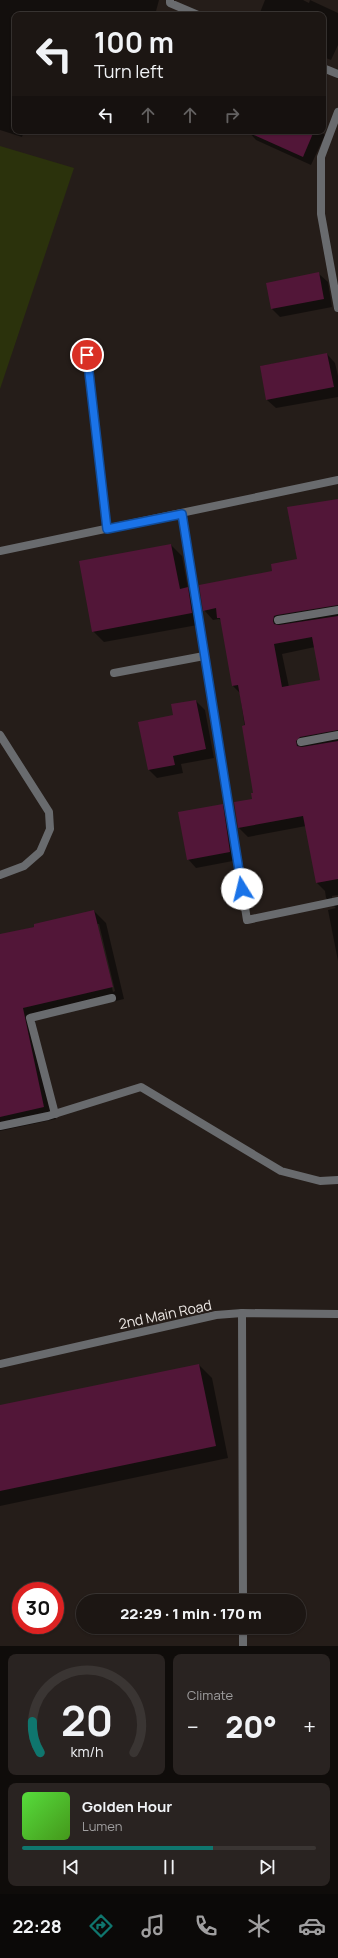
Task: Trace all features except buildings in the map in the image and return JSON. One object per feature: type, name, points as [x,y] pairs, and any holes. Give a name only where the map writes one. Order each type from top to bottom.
[{"type":"street","points":[[170,0],[170,3],[191,12]]},
{"type":"street","points":[[326,69],[338,74]]},
{"type":"street","points":[[338,112],[322,157],[321,214],[338,308]]},
{"type":"street","points":[[87,355],[107,529]]},
{"type":"street","points":[[0,551],[182,514],[338,480]]},
{"type":"street","points":[[182,514],[248,920],[338,901]]},
{"type":"street","points":[[278,620],[338,610]]},
{"type":"street","points":[[114,673],[204,656]]},
{"type":"street","points":[[0,735],[49,812],[50,829],[40,852],[24,866],[0,875]]},
{"type":"street","points":[[301,742],[338,735]]},
{"type":"street","points":[[55,1114],[30,1018],[112,998]]},
{"type":"street","points":[[0,1126],[55,1114],[141,1087],[281,1171],[320,1181],[338,1180]]},
{"type":"street","points":[[242,1313],[243,1594]]},
{"type":"street","name":"2nd Main Road","points":[[0,1364],[216,1315],[242,1313],[338,1314]]},
{"type":"street","points":[[243,1634],[243,1646]]},
{"type":"green space","points":[[0,146],[74,168],[0,389]]},
{"type":"route","points":[[87,355],[107,529],[182,514],[206,672],[242,889]]}]
